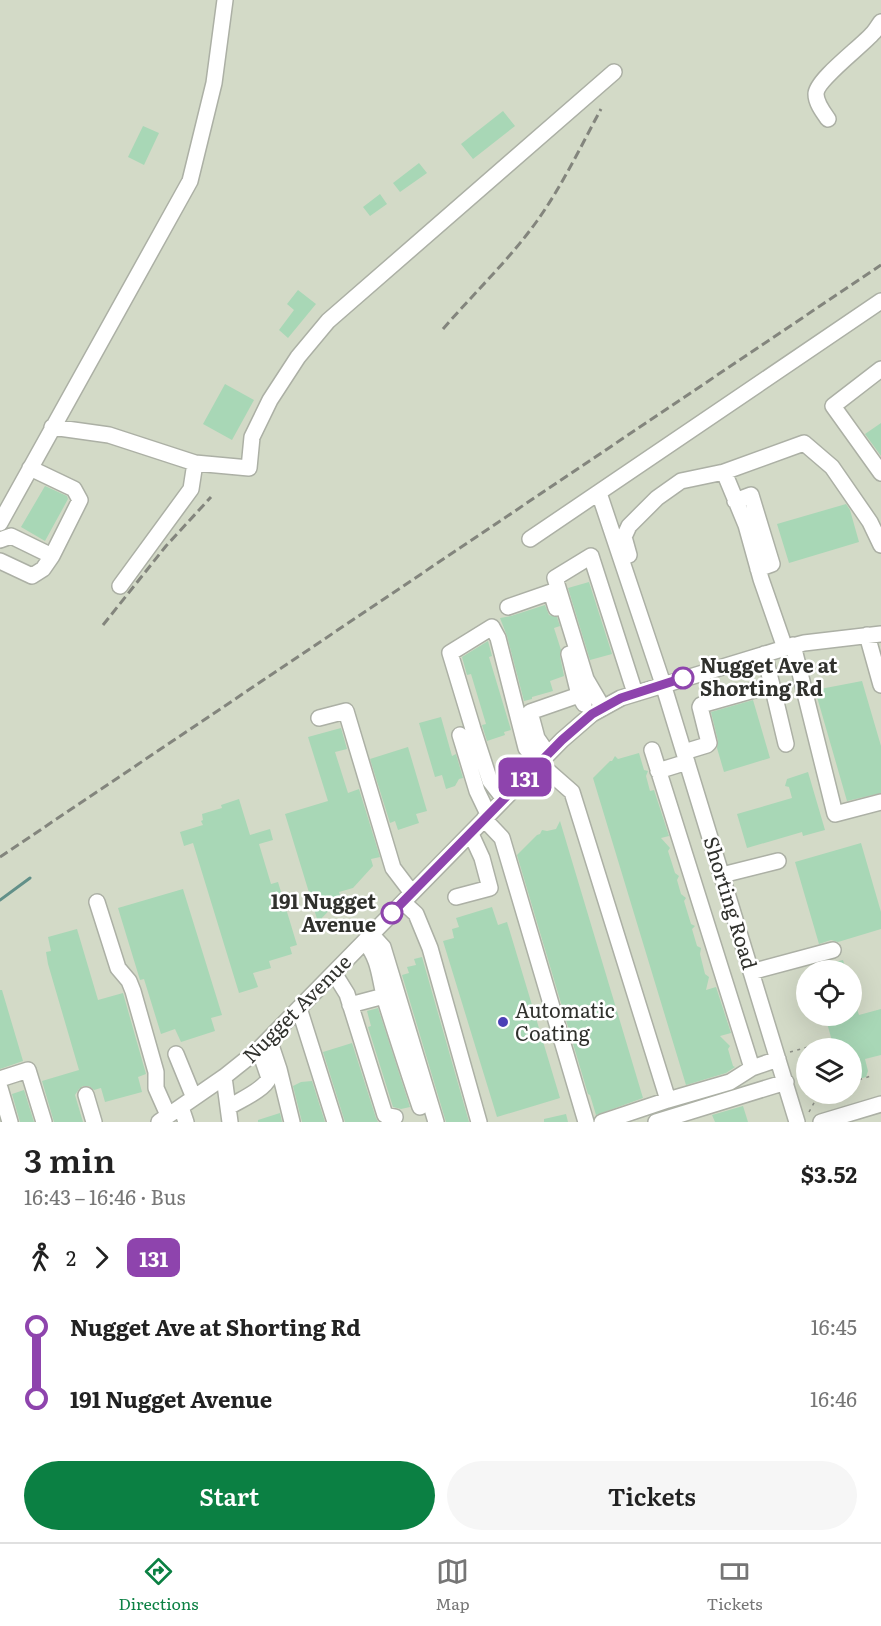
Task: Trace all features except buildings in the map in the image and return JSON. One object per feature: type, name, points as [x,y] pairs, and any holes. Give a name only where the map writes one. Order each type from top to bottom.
[{"type":"street","points":[[0,523],[190,181],[214,83],[225,0]]},
{"type":"street","points":[[828,119],[815,96],[816,90],[830,72],[872,34],[881,22]]},
{"type":"street","points":[[52,428],[109,435],[195,463],[249,468],[252,436],[270,400],[298,357],[328,321],[614,72]]},
{"type":"street","points":[[530,538],[881,302]]},
{"type":"street","points":[[881,369],[833,406],[881,473]]},
{"type":"street","points":[[644,627],[647,617],[624,537],[629,526],[657,498],[681,481],[724,472],[804,443],[832,467],[870,522],[881,546]]},
{"type":"street","points":[[120,586],[191,489],[195,463]]},
{"type":"street","points":[[0,561],[33,576],[43,569],[80,500],[74,489],[30,468]]},
{"type":"street","points":[[724,472],[746,525],[760,574],[789,646],[835,813],[881,802]]},
{"type":"street","points":[[599,493],[644,627]]},
{"type":"street","points":[[0,540],[11,536],[52,556]]},
{"type":"street","points":[[598,711],[555,578],[591,556],[635,693]]},
{"type":"street","points":[[508,608],[551,592],[579,695],[585,705],[598,711]]},
{"type":"street","points":[[504,799],[490,781],[450,653],[492,627],[498,638],[526,748],[544,758]]},
{"type":"street","name":"Shorting Road","points":[[644,627],[751,972],[784,1056],[786,1082],[803,1117]]},
{"type":"street","points":[[874,634],[881,685]]},
{"type":"street","name":"Nugget Avenue","points":[[171,1114],[224,1077],[264,1044],[544,758],[598,711],[635,693],[789,646],[874,634]]},
{"type":"street","points":[[764,654],[786,744]]},
{"type":"street","points":[[658,771],[709,743],[701,705],[772,685]]},
{"type":"street","points":[[579,695],[530,712],[544,758],[572,792],[669,1100]]},
{"type":"street","points":[[319,718],[346,711],[393,868],[430,948],[479,1122]]},
{"type":"street","points":[[460,735],[486,817],[502,838],[586,1122]]},
{"type":"street","points":[[652,750],[752,1068]]},
{"type":"street","points":[[456,897],[490,888],[482,858],[471,834]]},
{"type":"street","points":[[722,875],[778,861]]},
{"type":"street","points":[[97,902],[118,968],[129,981],[133,991],[156,1072],[156,1088],[171,1114],[186,1122]]},
{"type":"street","points":[[368,938],[420,1107]]},
{"type":"street","points":[[368,938],[383,947],[436,1122]]},
{"type":"street","points":[[751,972],[833,950]]},
{"type":"street","points":[[334,972],[350,1005],[384,1115],[395,1117]]},
{"type":"street","points":[[350,1005],[384,996]]},
{"type":"street","points":[[299,1008],[335,1122]]},
{"type":"street","points":[[229,1114],[267,1083],[269,1078],[264,1044]]},
{"type":"street","points":[[264,1044],[279,1069],[292,1122]]},
{"type":"street","points":[[171,1114],[176,1054]]},
{"type":"street","points":[[602,1122],[730,1082],[752,1068],[784,1056]]},
{"type":"street","points":[[0,1079],[28,1070],[44,1122]]},
{"type":"street","points":[[224,1077],[229,1114]]},
{"type":"street","points":[[656,1122],[786,1082]]},
{"type":"street","points":[[0,1088],[10,1122]]},
{"type":"street","points":[[86,1095],[94,1122]]},
{"type":"street","points":[[821,1122],[881,1104]]},
{"type":"path","points":[[784,1056],[796,1052]]},
{"type":"path","points":[[862,1079],[871,1076]]},
{"type":"path","points":[[803,1117],[813,1104]]},
{"type":"shaded area","points":[[0,0],[881,0],[881,1122],[0,1122]]},
{"type":"waterway","points":[[0,900],[30,878]]},
{"type":"railway","points":[[443,329],[503,263],[537,221],[563,180],[601,109]]},
{"type":"railway","points":[[0,857],[881,265]]},
{"type":"railway","points":[[103,625],[166,546],[211,497]]},
{"type":"bus line","name":"131","points":[[392,913],[562,740],[592,714],[621,698],[683,678]]},
{"type":"place","name":"Nugget Ave at Shorting Rd","points":[[683,678]]},
{"type":"place","name":"191 Nugget Avenue","points":[[392,913]]},
{"type":"place","name":"Automatic Coating","points":[[503,1022]]}]
